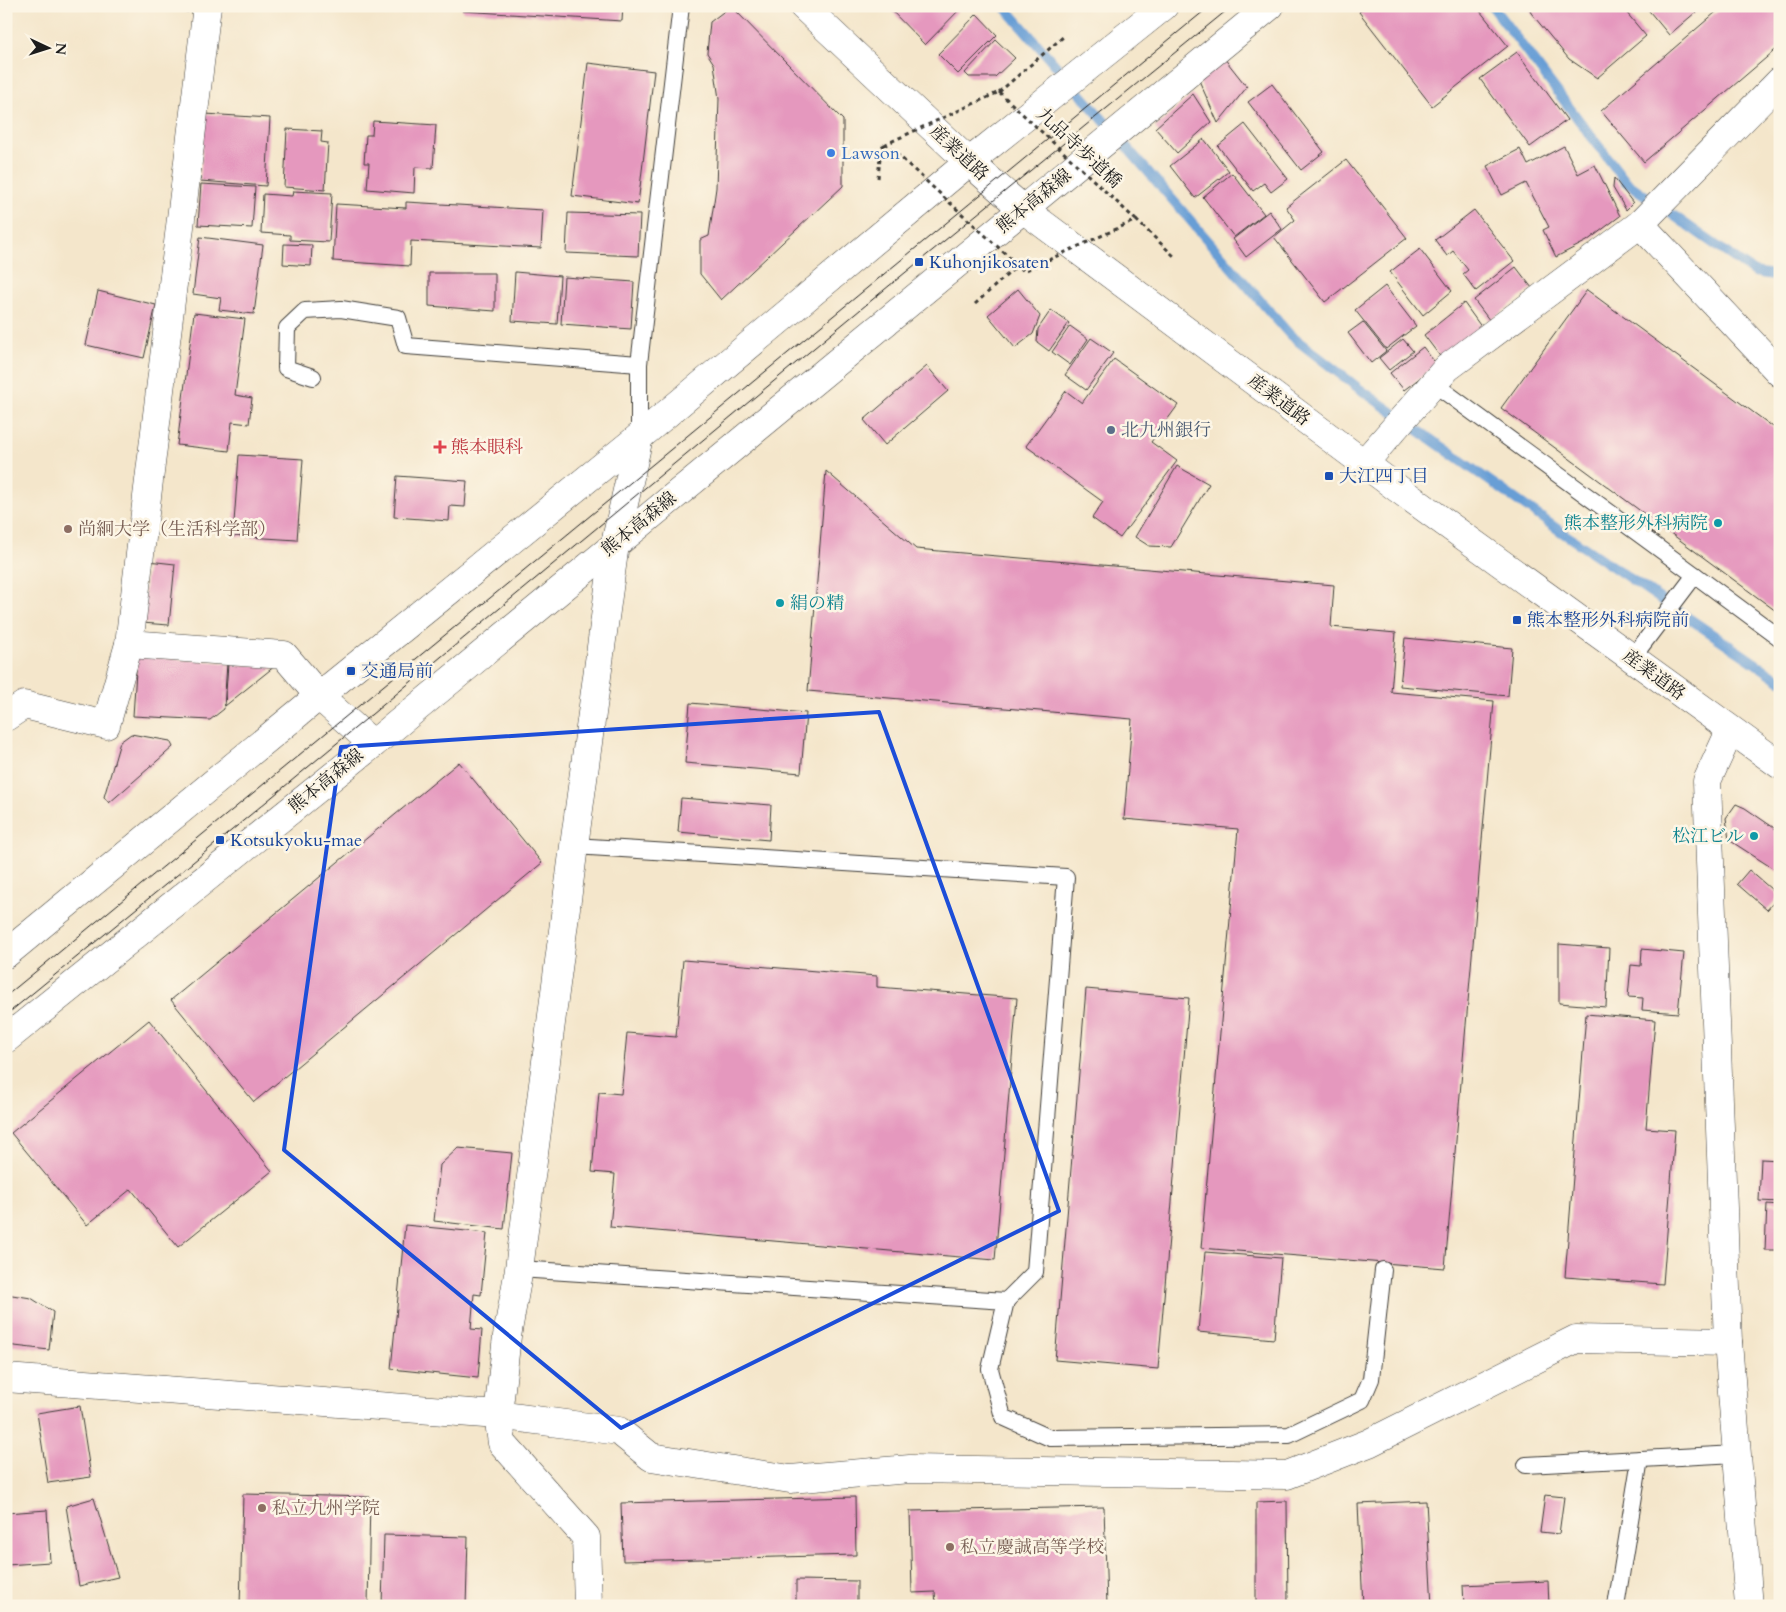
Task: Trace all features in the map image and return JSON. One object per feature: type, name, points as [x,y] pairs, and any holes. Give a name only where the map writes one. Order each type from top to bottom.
[{"type":"street","points":[[6,718],[24,705],[106,725],[129,644],[206,6]]},
{"type":"street","name":"産業道路","points":[[803,6],[969,162],[1023,209],[1364,463],[1730,731],[1780,765]]},
{"type":"street","points":[[6,954],[320,696],[639,438],[969,162],[1164,6]]},
{"type":"street","name":"熊本高森線","points":[[6,1039],[373,744],[1270,6]]},
{"type":"street","points":[[1364,463],[1447,368],[1641,222],[1780,81]]},
{"type":"street","points":[[1641,222],[1780,373]]},
{"type":"street","points":[[588,1606],[586,1537],[502,1443],[498,1415],[507,1336],[519,1269],[615,544],[639,438]]},
{"type":"street","points":[[129,644],[284,655],[320,696],[373,744]]},
{"type":"street","points":[[1730,731],[1707,781],[1728,1342],[1749,1606]]},
{"type":"street","points":[[6,1378],[498,1415],[619,1431],[651,1457],[790,1479],[910,1469],[1287,1475],[1369,1443],[1576,1339],[1728,1342]]},
{"type":"lane","points":[[639,438],[639,364],[681,6]]},
{"type":"lane","points":[[313,377],[286,368],[287,328],[305,311],[341,309],[398,318],[406,346],[639,364]]},
{"type":"lane","points":[[1433,383],[1780,638]]},
{"type":"lane","points":[[1639,649],[1695,575]]},
{"type":"lane","points":[[574,846],[1066,877],[1035,1272],[1006,1301],[990,1369],[1003,1417],[1050,1438],[1289,1435],[1362,1400],[1371,1379],[1383,1270]]},
{"type":"lane","points":[[519,1269],[1006,1301]]},
{"type":"lane","points":[[1526,1465],[1737,1454]]},
{"type":"lane","points":[[1616,1606],[1640,1459]]},
{"type":"path","points":[[878,178],[881,147],[999,92],[1063,38]]},
{"type":"path","name":"九品寺歩道橋","points":[[999,92],[1174,256]]},
{"type":"path","points":[[886,144],[1024,271],[1136,220]]},
{"type":"path","points":[[975,304],[1018,265]]},
{"type":"highlighted area","points":[[879,712],[1059,1211],[621,1428],[284,1150],[341,747]]},
{"type":"building","points":[[152,6],[188,6],[188,12]]},
{"type":"building","points":[[463,6],[623,6],[622,21],[462,11]]},
{"type":"building","points":[[731,6],[843,120],[843,186],[721,300],[700,274],[700,240],[709,236],[716,188],[719,99],[714,64],[707,53],[710,22]]},
{"type":"building","points":[[887,6],[963,6],[925,45]]},
{"type":"building","points":[[1366,6],[1476,6],[1508,46],[1432,106],[1359,12]]},
{"type":"building","points":[[1529,6],[1621,6],[1646,36],[1597,78],[1569,59],[1531,13]]},
{"type":"building","points":[[1645,6],[1703,6],[1669,35]]},
{"type":"building","points":[[1723,6],[1780,6],[1780,46],[1644,162],[1601,111]]},
{"type":"building","points":[[977,14],[997,35],[958,74],[938,54]]},
{"type":"building","points":[[996,40],[1015,58],[995,77],[969,77],[965,73]]},
{"type":"building","points":[[1517,52],[1567,120],[1530,147],[1480,79]]},
{"type":"building","points":[[1224,58],[1247,87],[1218,123],[1197,76]]},
{"type":"building","points":[[588,63],[654,71],[638,204],[572,196]]},
{"type":"building","points":[[1272,84],[1324,152],[1301,170],[1248,102]]},
{"type":"building","points":[[1193,94],[1211,122],[1177,153],[1155,128]]},
{"type":"building","points":[[205,114],[270,118],[266,186],[200,181]]},
{"type":"building","points":[[373,121],[436,125],[433,168],[415,167],[414,193],[367,189],[369,163],[364,163],[366,135],[372,135]]},
{"type":"building","points":[[1245,124],[1288,179],[1271,192],[1264,183],[1253,191],[1218,146]]},
{"type":"building","points":[[287,129],[322,131],[321,142],[328,143],[325,190],[284,187]]},
{"type":"building","points":[[1204,139],[1229,171],[1195,198],[1170,166]]},
{"type":"building","points":[[1564,146],[1578,174],[1595,165],[1620,216],[1587,241],[1556,257],[1543,230],[1549,227],[1526,183],[1502,195],[1487,166],[1520,149],[1528,165]]},
{"type":"building","points":[[1346,160],[1407,238],[1325,302],[1274,237],[1295,220],[1286,207]]},
{"type":"building","points":[[1232,173],[1264,214],[1234,237],[1203,197]]},
{"type":"building","points":[[1614,178],[1633,203],[1626,210],[1613,188]]},
{"type":"building","points":[[201,184],[255,187],[252,228],[198,225]]},
{"type":"building","points":[[293,191],[332,193],[329,242],[290,240],[290,235],[261,233],[263,194],[292,196]]},
{"type":"building","points":[[406,202],[543,210],[541,248],[411,241],[410,266],[333,261],[336,204],[406,208]]},
{"type":"building","points":[[1474,210],[1514,261],[1476,291],[1463,274],[1468,270],[1453,251],[1447,256],[1435,240]]},
{"type":"building","points":[[1269,211],[1282,229],[1246,257],[1233,239]]},
{"type":"building","points":[[568,213],[640,215],[638,256],[566,253]]},
{"type":"building","points":[[200,237],[263,245],[254,314],[219,310],[221,298],[193,294]]},
{"type":"building","points":[[284,244],[312,245],[311,266],[283,264]]},
{"type":"building","points":[[1420,249],[1452,291],[1423,315],[1390,272]]},
{"type":"building","points":[[1516,267],[1532,288],[1490,321],[1474,300]]},
{"type":"building","points":[[515,272],[560,276],[557,324],[512,321]]},
{"type":"building","points":[[429,273],[495,273],[495,311],[429,306]]},
{"type":"building","points":[[564,277],[634,282],[631,329],[561,324]]},
{"type":"building","points":[[1385,286],[1416,326],[1386,349],[1355,310]]},
{"type":"building","points":[[1018,289],[1040,316],[1033,334],[1015,348],[988,315]]},
{"type":"building","name":"熊本整形外科病院","points":[[1587,290],[1780,432],[1780,614],[1501,408]]},
{"type":"building","points":[[98,291],[156,305],[144,358],[86,345]]},
{"type":"building","points":[[1464,303],[1482,328],[1442,359],[1424,335]]},
{"type":"building","points":[[1051,310],[1069,323],[1049,351],[1037,342],[1038,329]]},
{"type":"building","points":[[194,313],[245,319],[235,395],[252,398],[249,424],[232,422],[229,451],[177,445]]},
{"type":"building","points":[[1363,322],[1386,351],[1371,363],[1348,333]]},
{"type":"building","points":[[1070,326],[1088,339],[1070,365],[1052,352]]},
{"type":"building","points":[[1091,338],[1113,353],[1086,390],[1065,375]]},
{"type":"building","points":[[1403,339],[1413,351],[1389,370],[1379,358]]},
{"type":"building","points":[[1423,347],[1437,365],[1404,390],[1390,373]]},
{"type":"building","points":[[1114,359],[1178,405],[1151,442],[1177,461],[1120,538],[1092,518],[1103,502],[1026,446],[1066,391],[1082,403]]},
{"type":"building","points":[[927,366],[948,391],[885,445],[864,420]]},
{"type":"building","points":[[239,455],[303,459],[297,540],[233,536]]},
{"type":"building","points":[[1177,466],[1209,484],[1171,547],[1149,546],[1135,537]]},
{"type":"building","points":[[826,471],[916,549],[1334,585],[1331,627],[1396,633],[1391,692],[1494,701],[1445,1268],[1201,1248],[1238,829],[1124,819],[1132,719],[808,691]]},
{"type":"building","points":[[397,476],[467,481],[465,507],[450,506],[449,521],[394,517]]},
{"type":"building","points":[[148,561],[175,564],[169,625],[142,623]]},
{"type":"building","points":[[1405,638],[1512,648],[1508,696],[1400,686]]},
{"type":"building","points":[[137,656],[227,663],[224,709],[210,720],[133,716]]},
{"type":"building","points":[[228,664],[275,666],[225,706]]},
{"type":"building","points":[[690,703],[806,713],[801,773],[685,763]]},
{"type":"building","points":[[131,734],[170,741],[173,747],[109,803],[104,797],[120,742]]},
{"type":"building","points":[[459,762],[542,863],[254,1102],[171,1000]]},
{"type":"building","points":[[681,798],[771,805],[769,840],[678,832]]},
{"type":"building","name":"松江ビル","points":[[1736,804],[1780,832],[1780,873],[1729,840],[1726,818]]},
{"type":"building","points":[[1749,870],[1779,896],[1767,910],[1737,884]]},
{"type":"building","points":[[1559,944],[1609,948],[1606,1007],[1559,1003]]},
{"type":"building","points":[[1642,949],[1684,953],[1678,1013],[1642,1010],[1643,998],[1628,997],[1631,965],[1641,966]]},
{"type":"building","points":[[683,960],[877,976],[877,987],[1017,998],[995,1260],[610,1227],[615,1174],[592,1172],[599,1092],[621,1094],[627,1033],[676,1037]]},
{"type":"building","points":[[1086,989],[1189,998],[1158,1369],[1055,1360]]},
{"type":"building","points":[[1586,1014],[1655,1020],[1646,1128],[1675,1130],[1663,1284],[1565,1277]]},
{"type":"building","points":[[149,1020],[272,1171],[178,1247],[131,1189],[87,1225],[11,1133]]},
{"type":"building","points":[[458,1148],[512,1153],[504,1229],[434,1221],[440,1165]]},
{"type":"building","points":[[1761,1159],[1780,1160],[1780,1202],[1759,1201]]},
{"type":"building","points":[[1767,1204],[1780,1205],[1780,1250],[1765,1250]]},
{"type":"building","points":[[405,1225],[487,1233],[481,1295],[474,1294],[471,1329],[482,1330],[478,1378],[391,1369]]},
{"type":"building","points":[[1205,1252],[1281,1258],[1274,1339],[1198,1332]]},
{"type":"building","points":[[6,1294],[31,1298],[53,1312],[49,1350],[6,1345]]},
{"type":"building","points":[[80,1406],[91,1477],[48,1483],[37,1413]]},
{"type":"building","points":[[6,1413],[11,1414],[7,1438],[6,1438]]},
{"type":"building","points":[[243,1494],[370,1497],[368,1606],[240,1606]]},
{"type":"building","points":[[1545,1495],[1564,1497],[1559,1534],[1540,1532]]},
{"type":"building","points":[[855,1497],[856,1555],[623,1561],[621,1503]]},
{"type":"building","points":[[94,1498],[118,1577],[79,1586],[66,1506]]},
{"type":"building","points":[[1287,1501],[1288,1606],[1256,1606],[1256,1502]]},
{"type":"building","points":[[1426,1501],[1432,1606],[1363,1606],[1358,1504]]},
{"type":"building","points":[[1104,1507],[1107,1606],[936,1606],[935,1592],[912,1593],[910,1511]]},
{"type":"building","points":[[47,1510],[50,1562],[6,1565],[6,1513]]},
{"type":"building","points":[[384,1535],[468,1537],[466,1606],[382,1606]]},
{"type":"building","points":[[796,1580],[857,1581],[857,1606],[796,1606]]},
{"type":"building","points":[[1548,1581],[1549,1606],[1464,1606],[1463,1585]]},
{"type":"waterway","points":[[1004,6],[1290,335],[1357,387],[1563,533],[1780,680]]},
{"type":"waterway","points":[[1492,6],[1626,182],[1754,272],[1780,276]]},
{"type":"tram line","points":[[6,996],[1210,6]]},
{"type":"tram line","points":[[6,1015],[884,290],[1232,6]]},
{"type":"place","name":"Lawson","points":[[831,153]]},
{"type":"place","name":"Kuhonjikosaten","points":[[919,262]]},
{"type":"place","name":"北九州銀行","points":[[1111,430]]},
{"type":"place","name":"熊本眼科","points":[[440,447]]},
{"type":"place","name":"大江四丁目","points":[[1329,476]]},
{"type":"place","name":"熊本整形外科病院","points":[[1718,523]]},
{"type":"place","name":"尚絅大学（生活科学部）","points":[[68,529]]},
{"type":"place","name":"絹の精","points":[[780,603]]},
{"type":"place","name":"熊本整形外科病院前","points":[[1517,620]]},
{"type":"place","name":"交通局前","points":[[351,671]]},
{"type":"place","name":"松江ビル","points":[[1754,836]]},
{"type":"place","name":"Kotsukyoku-mae","points":[[220,840]]},
{"type":"place","name":"私立九州学院","points":[[262,1508]]},
{"type":"place","name":"私立慶誠高等学校","points":[[950,1547]]}]
